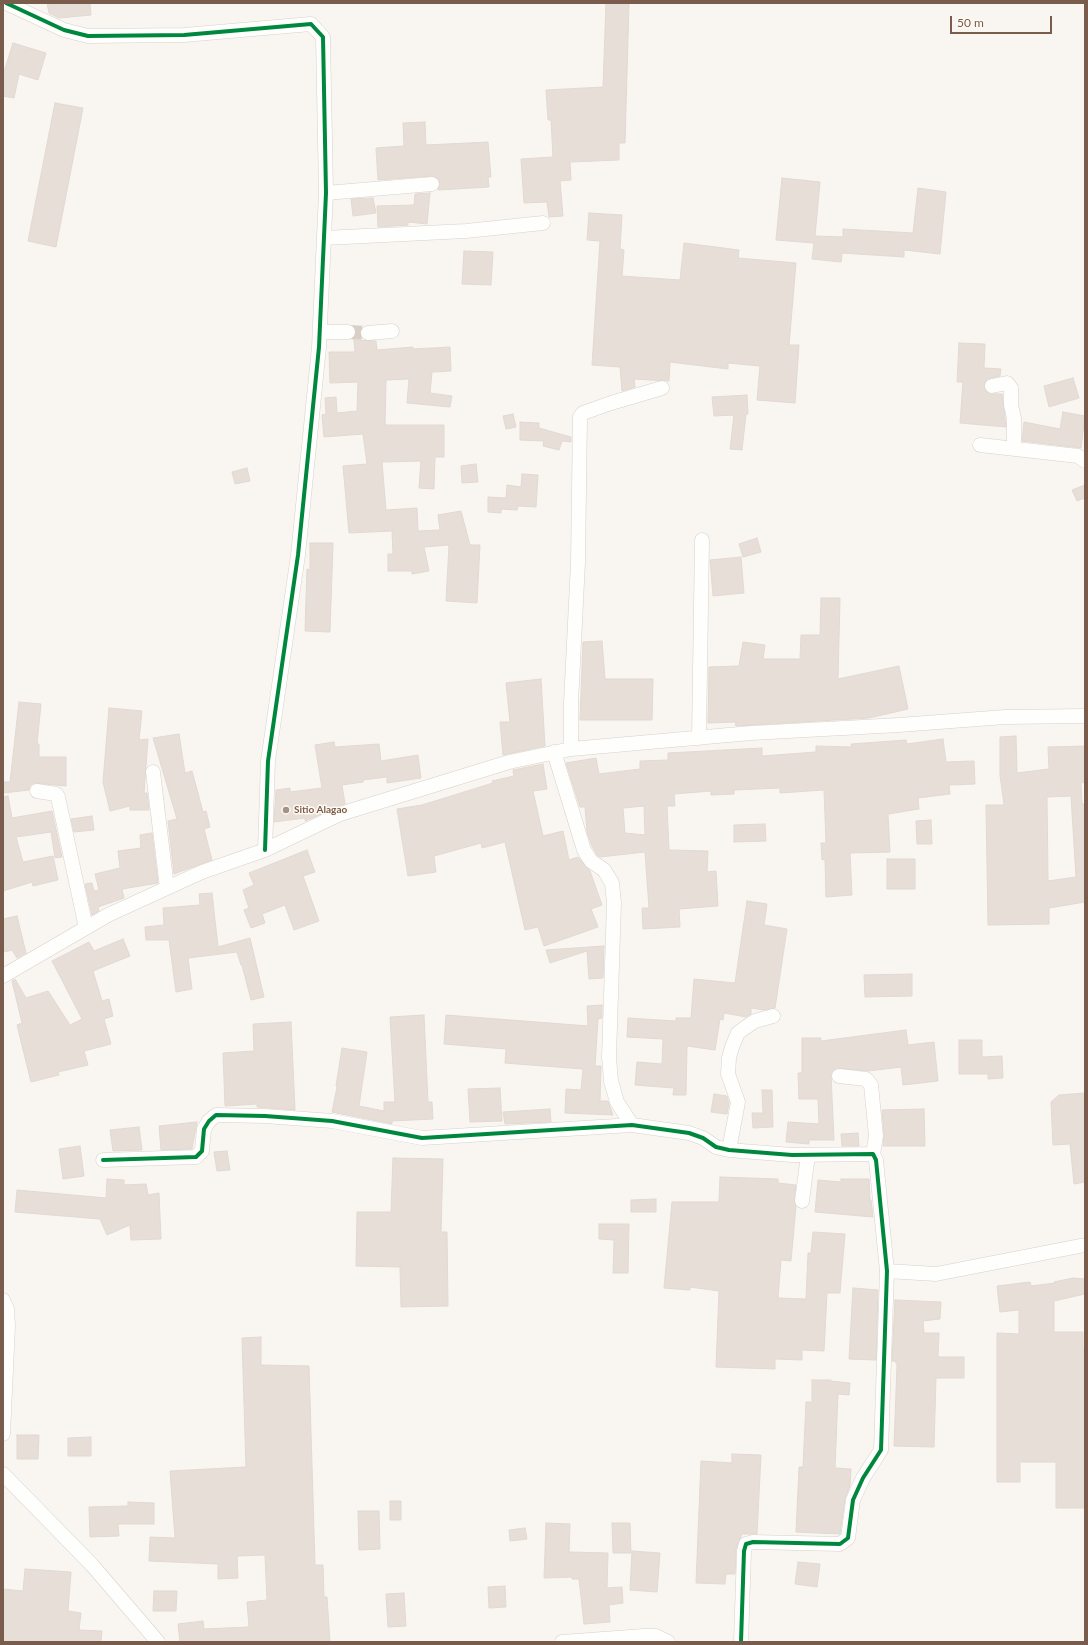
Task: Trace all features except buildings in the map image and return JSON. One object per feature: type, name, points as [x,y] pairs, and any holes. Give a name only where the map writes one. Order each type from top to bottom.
[{"type":"street","points":[[6,3],[64,30],[88,36],[184,35],[311,24],[322,37],[326,193],[320,332],[298,556],[268,761],[265,850]]},
{"type":"street","points":[[326,193],[432,184]]},
{"type":"street","points":[[324,238],[466,230],[543,223]]},
{"type":"street","points":[[368,333],[392,331]]},
{"type":"street","points":[[320,332],[348,332]]},
{"type":"street","points":[[992,386],[1007,383],[1012,388],[1011,405],[1014,418],[1014,449]]},
{"type":"street","points":[[571,749],[571,702],[578,562],[580,417],[583,413],[662,388]]},
{"type":"street","points":[[980,445],[1078,456],[1085,461]]},
{"type":"street","points":[[699,738],[702,540]]},
{"type":"street","points":[[3,976],[108,915],[202,872],[265,850],[340,814],[509,762],[571,749],[699,738],[1004,717],[1085,716]]},
{"type":"street","points":[[554,752],[584,850],[591,861],[604,870],[612,883],[614,909],[610,1057],[611,1081],[617,1102],[632,1125]]},
{"type":"street","points":[[153,772],[167,888]]},
{"type":"street","points":[[37,790],[56,794],[58,797],[86,928]]},
{"type":"street","points":[[729,1150],[738,1102],[728,1074],[729,1058],[732,1047],[738,1033],[746,1026],[772,1016]]},
{"type":"street","points":[[741,1642],[744,1551],[746,1544],[753,1542],[840,1544],[848,1538],[853,1500],[863,1478],[881,1450],[887,1271],[876,1160],[873,1154],[876,1136],[871,1085],[866,1079],[839,1076]]},
{"type":"street","points":[[103,1160],[196,1156],[202,1151],[204,1129],[209,1121],[216,1115],[265,1116],[332,1121],[422,1138],[632,1125],[689,1133],[703,1138],[716,1147],[729,1150],[792,1155],[873,1154]]},
{"type":"street","points":[[802,1201],[808,1155]]},
{"type":"street","points":[[887,1271],[936,1274],[1085,1245]]},
{"type":"street","points":[[3,1300],[7,1309],[8,1326],[3,1434]]},
{"type":"street","points":[[3,1474],[92,1565],[158,1642]]},
{"type":"street","points":[[562,1642],[644,1636],[656,1636],[668,1642]]},
{"type":"tunnel","points":[[348,332],[368,333]]},
{"type":"cycle path","points":[[6,3],[64,30],[88,36],[184,35],[311,24],[323,37],[326,193],[319,347],[298,555],[268,761],[265,850]]},
{"type":"cycle path","points":[[103,1160],[196,1157],[202,1151],[204,1129],[209,1121],[216,1115],[265,1116],[332,1121],[422,1138],[632,1125],[689,1133],[703,1138],[716,1147],[729,1150],[792,1155],[873,1154],[876,1160],[887,1271],[881,1450],[863,1478],[853,1500],[848,1538],[840,1544],[753,1542],[746,1544],[744,1551],[741,1642]]},
{"type":"place","name":"Sitio Alagao","points":[[286,810]]}]
